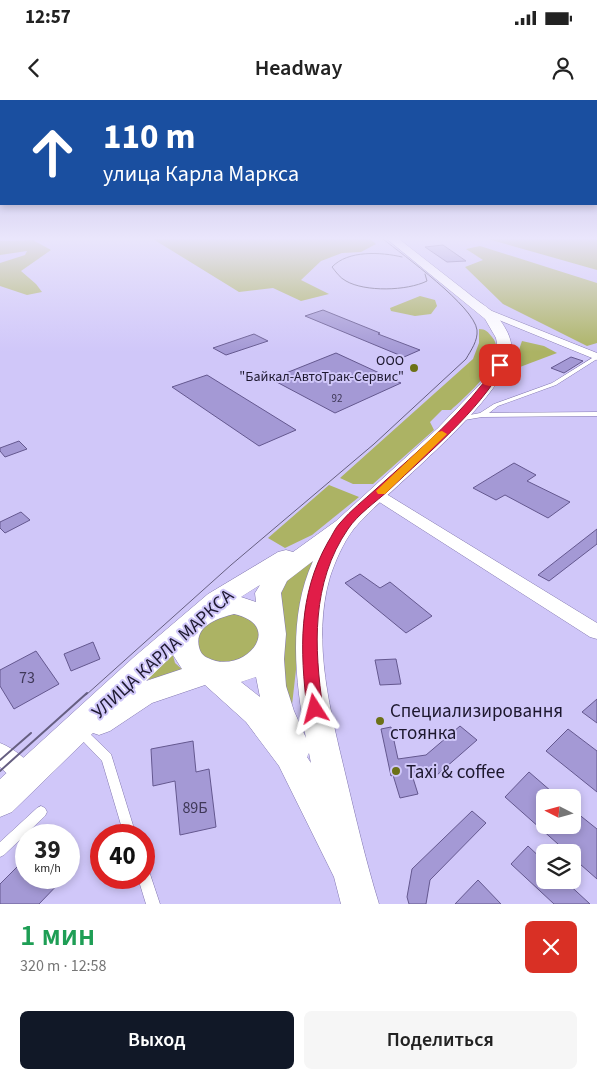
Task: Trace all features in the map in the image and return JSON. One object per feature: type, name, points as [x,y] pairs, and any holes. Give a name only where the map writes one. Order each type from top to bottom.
[{"type":"street","points":[[440,277],[482,310],[496,324],[503,338],[520,333],[547,336]]},
{"type":"street","points":[[482,310],[597,357]]},
{"type":"street","name":"УЛИЦА КАРЛА МАРКСА","points":[[355,888],[276,707],[269,669],[272,639],[268,601],[269,589],[274,580],[286,568],[344,526],[378,495],[488,385],[500,365],[505,349],[503,338]]},
{"type":"street","points":[[378,495],[597,632]]},
{"type":"street","points":[[344,526],[321,568],[316,584],[311,611],[310,665],[315,709],[355,888]]},
{"type":"street","name":"УЛИЦА КАРЛА МАРКСА","points":[[0,802],[144,665],[224,594],[344,526]]},
{"type":"street","points":[[210,672],[236,672],[248,668],[263,658],[272,639],[264,617],[246,607],[234,605],[214,608],[193,620],[185,632],[184,646],[186,652],[195,664],[210,672],[257,713],[290,756],[355,888]]},
{"type":"street","name":"УЛИЦА КАРЛА МАРКСА","points":[[35,770],[82,733],[134,698],[161,687],[210,672]]},
{"type":"street","points":[[0,753],[35,770]]},
{"type":"lane","points":[[482,416],[496,405],[554,384],[597,357]]},
{"type":"lane","points":[[455,420],[482,416],[597,414]]},
{"type":"lane","points":[[82,733],[107,758],[127,824]]},
{"type":"lane","points":[[0,851],[41,812]]},
{"type":"lane","points":[[148,889],[152,904]]},
{"type":"green space","points":[[0,277],[27,277],[42,292],[27,295],[0,286]]},
{"type":"green space","points":[[214,277],[305,277],[301,280],[329,294],[301,301],[273,288],[239,292]]},
{"type":"green space","points":[[475,277],[577,277],[597,283],[597,343],[587,346],[503,304]]},
{"type":"green space","points":[[420,296],[435,300],[437,306],[431,314],[415,316],[391,311],[390,308]]},
{"type":"green space","points":[[479,329],[488,332],[492,337],[496,346],[496,356],[476,387],[451,410],[442,410],[430,422],[434,430],[373,484],[353,484],[340,478],[473,359],[479,343]]},
{"type":"green space","points":[[522,341],[544,346],[557,353],[512,370]]},
{"type":"green space","points":[[329,485],[359,497],[312,535],[285,548],[268,538]]},
{"type":"green space","points":[[317,556],[306,581],[291,714],[284,704],[276,586]]},
{"type":"green space","points":[[233,612],[257,623],[262,639],[239,663],[208,662],[193,644],[197,628]]},
{"type":"green space","points":[[171,648],[175,663],[185,672],[146,680]]},
{"type":"building","points":[[323,310],[420,350],[404,357],[305,316]]},
{"type":"building","points":[[254,334],[268,341],[226,355],[213,348]]},
{"type":"building","points":[[336,353],[401,383],[335,413],[271,379]]},
{"type":"building","points":[[571,357],[583,361],[564,373],[551,368]]},
{"type":"building","points":[[207,375],[296,430],[259,446],[172,387]]},
{"type":"building","points":[[19,441],[27,449],[5,457],[0,451],[0,448]]},
{"type":"building","points":[[514,463],[536,475],[527,481],[570,502],[548,518],[505,495],[496,500],[473,488]]},
{"type":"building","points":[[21,512],[30,520],[5,533],[0,528],[0,522]]},
{"type":"building","points":[[597,529],[597,544],[549,581],[538,575]]},
{"type":"building","points":[[360,574],[380,588],[390,582],[432,616],[406,633],[345,583]]},
{"type":"building","points":[[93,642],[100,659],[71,671],[64,654]]},
{"type":"building","points":[[36,651],[59,684],[14,709],[0,686],[0,670]]},
{"type":"building","points":[[396,659],[401,684],[380,685],[375,660]]},
{"type":"building","points":[[597,699],[597,723],[582,712]]},
{"type":"building","points":[[460,726],[477,740],[437,775],[434,772],[412,775],[418,794],[400,798],[393,775],[391,776],[381,729],[391,727],[398,759],[426,755]]},
{"type":"building","points":[[568,729],[597,751],[597,792],[546,751]]},
{"type":"building","points":[[193,741],[196,772],[209,769],[216,827],[180,835],[175,781],[153,786],[151,749]]},
{"type":"building","points":[[529,772],[549,789],[536,789],[536,824],[505,797]]},
{"type":"building","points":[[472,811],[486,823],[430,880],[426,904],[409,904],[407,897],[412,869]]},
{"type":"building","points":[[581,816],[597,829],[597,879],[581,865],[581,844],[558,844],[547,834],[581,834]]},
{"type":"building","points":[[528,846],[536,854],[536,887],[511,864]]},
{"type":"building","points":[[15,869],[15,889],[53,889],[39,904],[0,904],[0,884]]},
{"type":"building","points":[[478,880],[501,904],[455,904]]},
{"type":"building","points":[[538,889],[574,889],[590,904],[554,904]]},
{"type":"tram line","points":[[340,277],[354,285],[386,289],[419,284],[427,281],[426,277]]},
{"type":"tram line","points":[[86,695],[231,565],[374,444],[466,359],[476,338],[477,330],[473,320],[464,308],[430,277]]},
{"type":"tram line","points":[[0,771],[87,693]]},
{"type":"tram line","points":[[0,760],[31,733]]},
{"type":"slow traffic","points":[[382,491],[442,434]]},
{"type":"place","name":"ООО \"Байкал-АвтоТрак-Сервис\"","points":[[414,368]]},
{"type":"place","name":"Специализировання стоянка","points":[[380,721]]},
{"type":"place","name":"Taxi & coffee","points":[[396,771]]},
{"type":"route","points":[[315,709],[309,641],[311,611],[316,584],[329,552],[344,526],[444,432],[488,385],[500,365]]}]
